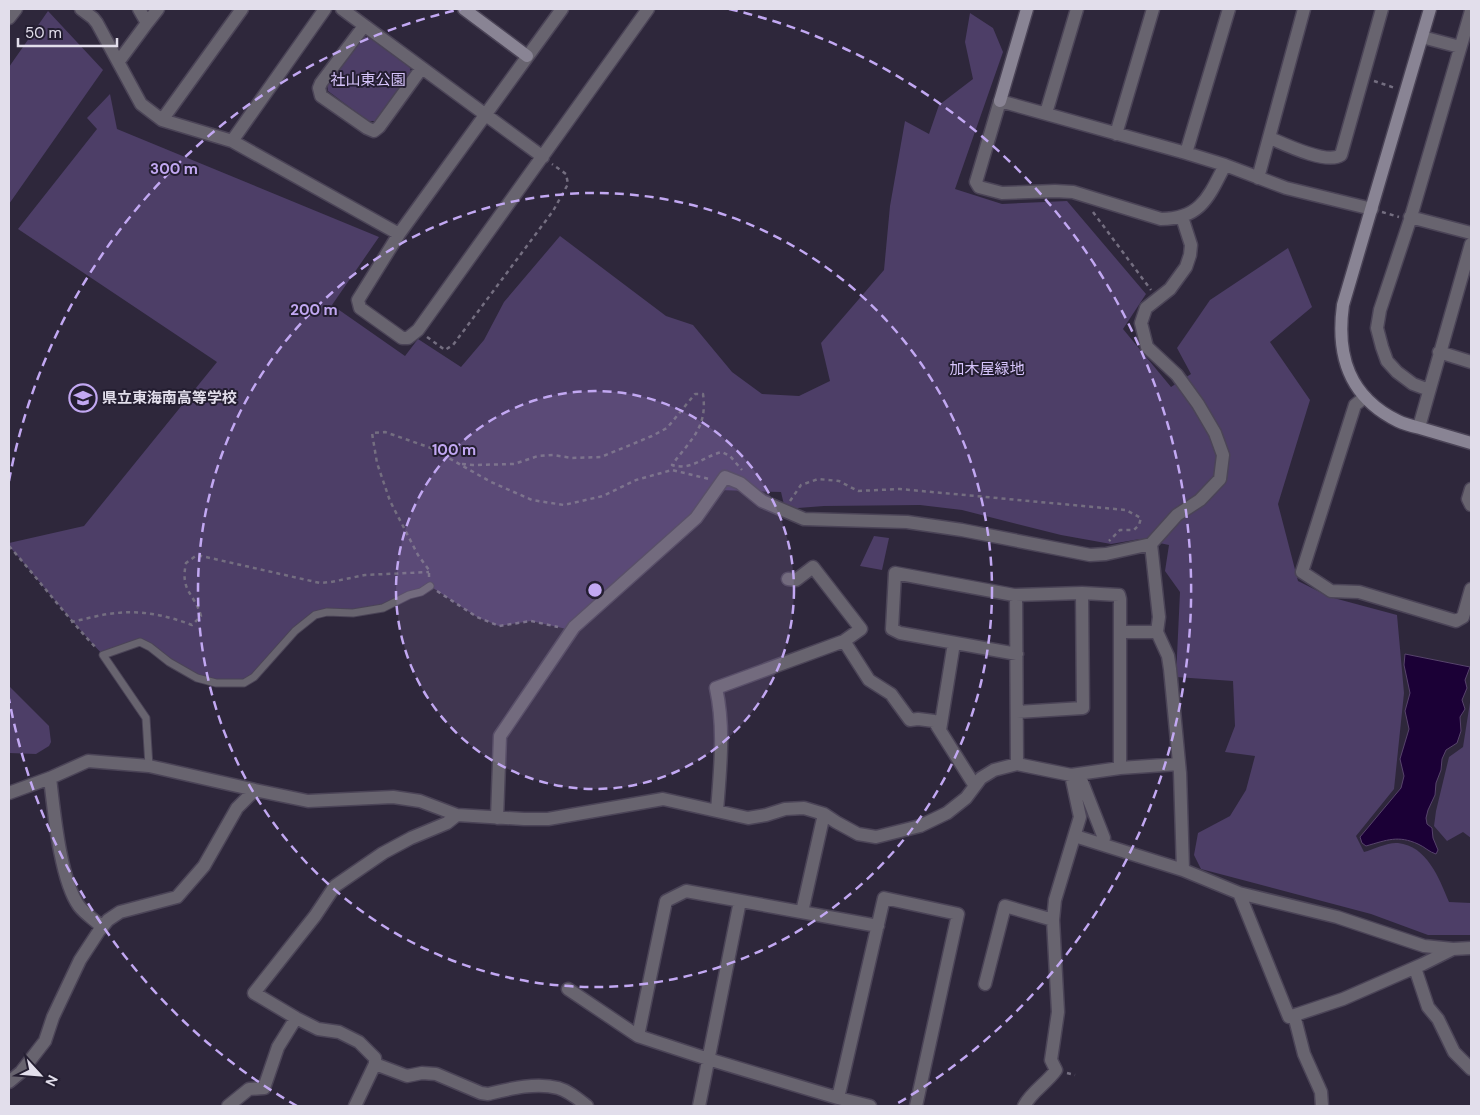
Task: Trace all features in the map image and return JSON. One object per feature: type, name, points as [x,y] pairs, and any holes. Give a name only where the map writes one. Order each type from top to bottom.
[{"type":"street","points":[[9,18],[16,9]]},
{"type":"street","points":[[81,9],[93,18],[97,24],[141,104],[162,120],[232,142],[399,234]]},
{"type":"street","points":[[139,9],[147,23]]},
{"type":"street","points":[[119,61],[158,9]]},
{"type":"street","points":[[162,120],[242,9]]},
{"type":"street","points":[[232,142],[325,9]]},
{"type":"street","points":[[342,9],[543,157]]},
{"type":"street","points":[[464,9],[527,56]]},
{"type":"street","points":[[562,9],[399,234],[358,300],[360,308],[402,338],[408,338],[418,330],[648,9]]},
{"type":"street","points":[[1026,9],[976,182],[979,187],[1002,193],[1073,192],[1161,220],[1182,218],[1195,211],[1207,199],[1225,165]]},
{"type":"street","points":[[1046,113],[1077,9]]},
{"type":"street","points":[[1116,134],[1153,9]]},
{"type":"street","points":[[1186,153],[1229,9]]},
{"type":"street","points":[[1258,178],[1304,9]]},
{"type":"street","points":[[1270,138],[1296,149],[1331,159],[1337,158],[1340,155],[1382,9]]},
{"type":"street","points":[[1430,9],[1343,305],[1340,327],[1341,347],[1345,363],[1353,381],[1365,397],[1383,412],[1399,422],[1471,443]]},
{"type":"street","points":[[1429,390],[1413,384],[1397,372],[1387,361],[1377,328],[1380,310],[1410,218],[1471,11]]},
{"type":"street","points":[[364,26],[322,83],[319,88],[321,96],[374,131],[379,127],[421,69]]},
{"type":"street","points":[[1422,37],[1460,47]]},
{"type":"street","points":[[1000,100],[1186,153],[1225,165],[1286,188],[1372,209]]},
{"type":"street","points":[[497,818],[500,736],[571,630],[696,518],[725,476],[740,483],[762,501],[804,519],[907,522],[962,530],[1090,555],[1106,554],[1151,544],[1177,515],[1200,500],[1220,479],[1223,455],[1215,433],[1198,404],[1177,375],[1147,347],[1141,323],[1146,308],[1170,289],[1186,267],[1192,245],[1182,218]]},
{"type":"street","points":[[1410,218],[1471,233]]},
{"type":"street","points":[[1419,428],[1471,244]]},
{"type":"street","points":[[1439,352],[1471,362]]},
{"type":"street","points":[[1365,397],[1355,406],[1302,572],[1331,591],[1359,592],[1456,621],[1463,617],[1471,589]]},
{"type":"street","points":[[1471,489],[1468,499],[1471,505]]},
{"type":"street","points":[[1151,544],[1159,616],[1157,632],[1168,656],[1170,669],[1179,764],[1183,870]]},
{"type":"street","points":[[717,812],[722,738],[720,708],[716,688],[844,641],[861,629],[813,566],[796,580],[788,579]]},
{"type":"street","points":[[1017,654],[900,633],[892,629],[895,573],[1016,595],[1082,593],[1119,596],[1122,632],[1120,768]]},
{"type":"street","points":[[1017,712],[1083,708],[1082,593]]},
{"type":"street","points":[[1016,595],[1017,764]]},
{"type":"street","points":[[1122,632],[1157,632]]},
{"type":"street","points":[[844,641],[869,680],[891,694],[910,720],[934,721],[975,786]]},
{"type":"street","points":[[940,730],[954,643]]},
{"type":"street","points":[[9,793],[88,761],[149,766],[308,801],[393,797],[420,801],[457,815],[497,818],[548,819],[664,799],[748,818],[785,809],[804,808],[824,814],[858,834],[876,837],[920,826],[947,813],[966,798],[981,778],[994,770],[1017,764],[1071,776],[1082,782],[1104,838]]},
{"type":"street","points":[[1071,776],[1120,768],[1179,764]]},
{"type":"street","points":[[1024,1106],[1034,1091],[1049,1080],[1056,1070],[1051,1060],[1058,1012],[1053,920],[1055,900],[1080,817],[1071,776]]},
{"type":"street","points":[[50,778],[57,835],[69,887],[80,906],[102,927]]},
{"type":"street","points":[[9,1082],[21,1072],[45,1041],[53,1017],[80,960],[102,927],[108,920],[120,912],[177,897],[204,866],[237,808],[255,790]]},
{"type":"street","points":[[802,912],[824,814]]},
{"type":"street","points":[[355,1106],[375,1064],[375,1058],[359,1042],[339,1032],[318,1029],[254,993],[335,886],[383,853],[411,838],[447,823],[457,815]]},
{"type":"street","points":[[1075,836],[1183,870],[1239,893],[1336,916],[1424,946],[1471,948]]},
{"type":"street","points":[[638,1036],[666,901],[686,892],[878,926]]},
{"type":"street","points":[[1239,893],[1289,1017],[1343,999],[1415,968],[1453,948]]},
{"type":"street","points":[[838,1098],[884,898],[958,914],[916,1106]]},
{"type":"street","points":[[699,1106],[740,901]]},
{"type":"street","points":[[985,984],[1004,906],[1053,920]]},
{"type":"street","points":[[1415,968],[1428,1007],[1438,1019],[1454,1052],[1471,1069]]},
{"type":"street","points":[[568,989],[638,1036],[708,1059],[870,1106]]},
{"type":"street","points":[[1294,1015],[1304,1054],[1321,1092],[1322,1106]]},
{"type":"street","points":[[228,1106],[249,1089],[264,1088],[278,1047],[296,1018]]},
{"type":"street","points":[[375,1064],[407,1076],[422,1073],[436,1074],[481,1093],[488,1094],[545,1086],[559,1088],[570,1093],[588,1106]]},
{"type":"lane","points":[[149,766],[146,718],[103,655],[140,642],[150,646],[169,662],[197,678],[216,683],[244,682],[254,677],[295,631],[316,615],[327,612],[353,613],[383,608],[410,595],[421,592],[430,586]]},
{"type":"path","points":[[1362,76],[1406,91]]},
{"type":"path","points":[[418,330],[445,350],[453,345],[553,211],[568,184],[566,174],[543,157]]},
{"type":"path","points":[[1084,196],[1084,200],[1157,300]]},
{"type":"path","points":[[1372,209],[1410,218]]},
{"type":"path","points":[[458,463],[473,465],[514,464],[538,456],[553,455],[572,458],[601,457],[667,428],[695,394],[703,394],[705,404],[701,425],[695,437],[672,465],[678,467],[691,465],[722,452],[730,456],[742,471]]},
{"type":"path","points":[[571,630],[531,621],[499,626],[476,617],[430,586],[429,572],[390,501],[377,463],[372,433],[384,432],[431,448],[491,482],[532,500],[564,505],[603,496],[636,480],[672,470],[713,480],[725,476]]},
{"type":"path","points":[[785,510],[801,485],[818,479],[838,481],[858,491],[900,489],[951,492],[1126,510],[1141,518],[1139,525],[1134,530],[1120,530],[1110,539],[1106,554]]},
{"type":"path","points":[[9,546],[54,598],[71,622],[103,655]]},
{"type":"path","points":[[71,622],[117,612],[142,612],[168,616],[192,625],[201,616],[197,603],[188,593],[183,577],[186,563],[197,556],[320,583],[366,575],[429,572]]},
{"type":"green space","points":[[48,11],[103,70],[9,204],[9,67]]},
{"type":"green space","name":"加木屋緑地","points":[[970,13],[993,28],[1003,52],[955,189],[1002,204],[1067,201],[1146,294],[1123,329],[1171,387],[1191,374],[1177,348],[1210,300],[1288,248],[1312,307],[1270,342],[1310,400],[1278,504],[1298,581],[1330,597],[1397,615],[1404,693],[1394,789],[1356,836],[1364,852],[1394,843],[1408,845],[1417,850],[1431,865],[1449,902],[1471,903],[1471,935],[1428,935],[1371,914],[1201,869],[1194,855],[1198,833],[1230,816],[1246,790],[1255,756],[1225,752],[1235,726],[1233,681],[1176,677],[1180,592],[1165,571],[1169,545],[1140,539],[1111,544],[1061,535],[962,510],[920,505],[824,506],[785,509],[781,492],[719,490],[571,630],[531,621],[499,626],[477,617],[430,586],[383,608],[315,615],[244,683],[197,678],[140,642],[103,655],[9,546],[9,543],[84,526],[217,362],[18,229],[97,129],[87,118],[110,94],[117,129],[379,237],[332,305],[405,356],[418,339],[461,367],[484,340],[504,302],[560,236],[666,316],[693,325],[732,372],[762,394],[799,396],[830,381],[821,343],[884,270],[890,206],[905,121],[929,134],[939,105],[973,79],[965,42]]},
{"type":"green space","name":"社山東公園","points":[[362,37],[370,37],[410,67],[411,74],[375,121],[368,121],[328,91],[327,83]]},
{"type":"green space","points":[[874,536],[889,538],[882,570],[860,566]]},
{"type":"green space","points":[[9,686],[49,726],[51,742],[49,746],[36,754],[9,753]]},
{"type":"green space","points":[[1471,696],[1471,838],[1463,832],[1447,841],[1434,826],[1436,811],[1449,757],[1463,747]]},
{"type":"shaded area","points":[[1405,654],[1470,667],[1465,680],[1467,688],[1462,700],[1465,709],[1460,717],[1461,731],[1457,743],[1446,750],[1442,759],[1435,795],[1426,818],[1427,824],[1432,828],[1433,838],[1438,850],[1436,854],[1411,841],[1398,839],[1386,840],[1366,846],[1362,843],[1360,837],[1401,788],[1404,776],[1400,759],[1409,729],[1405,711],[1410,693],[1404,665]]},
{"type":"place","name":"県立東海南高等学校","points":[[83,398]]}]
